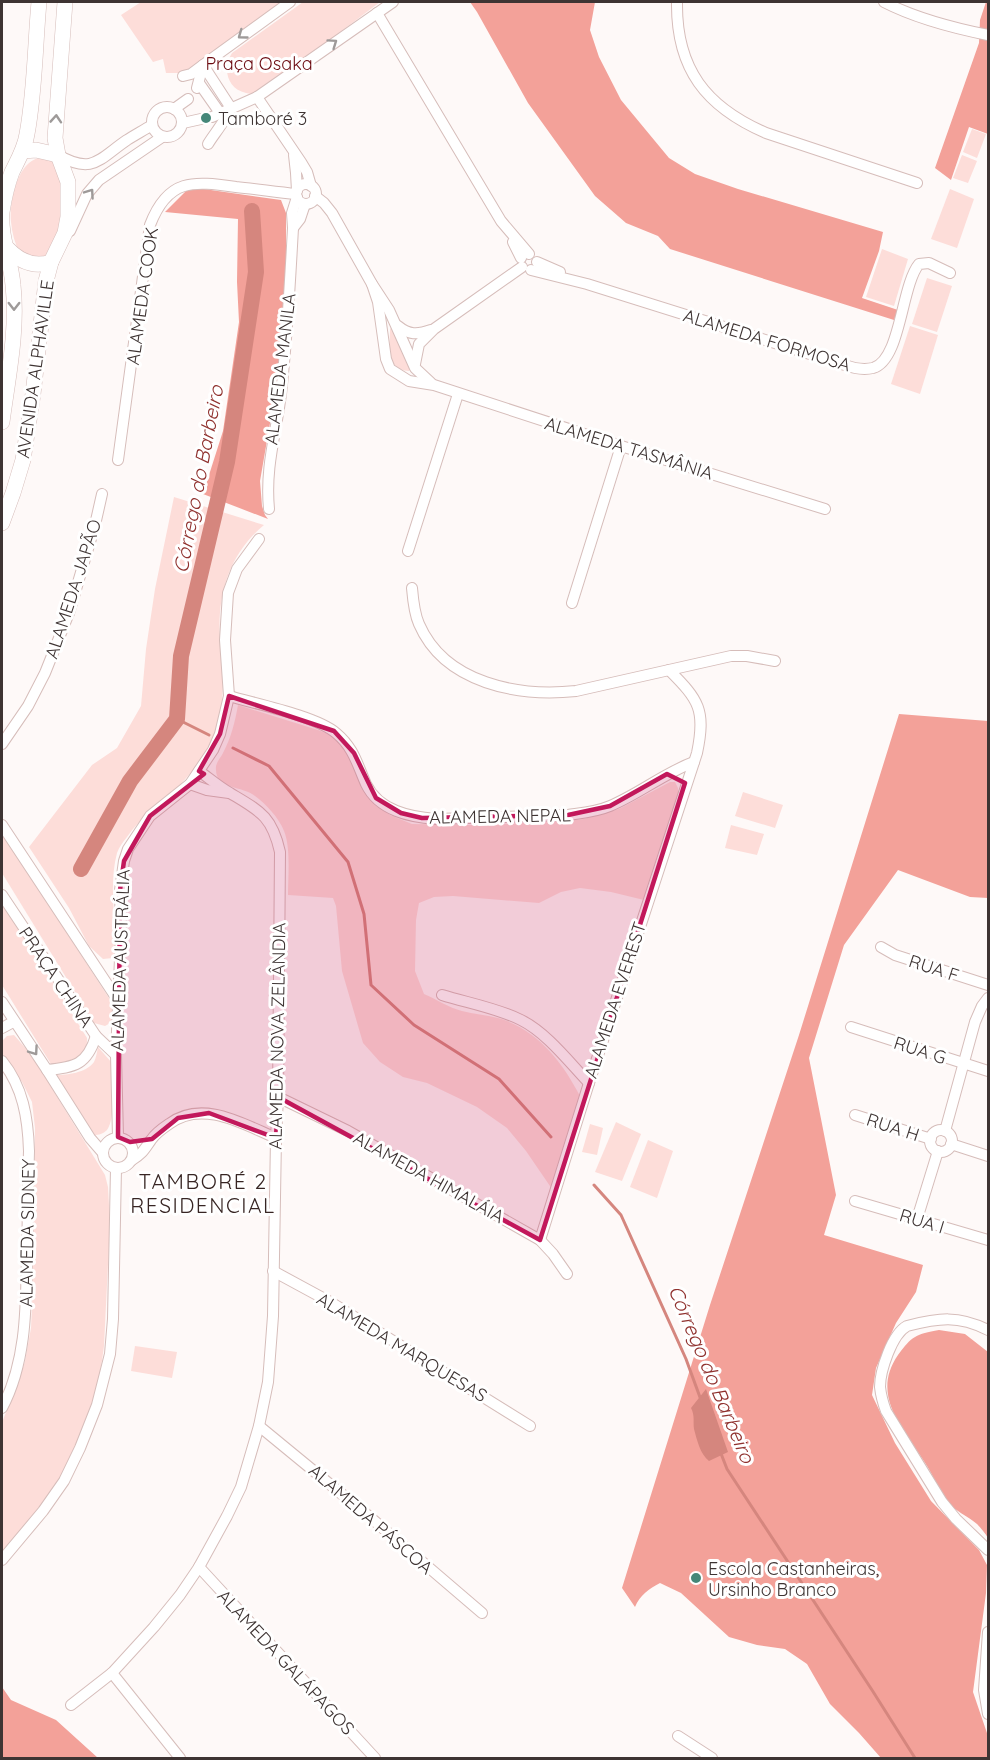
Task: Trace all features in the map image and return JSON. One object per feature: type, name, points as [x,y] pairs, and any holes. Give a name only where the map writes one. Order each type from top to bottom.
[{"type":"main road","name":"AVENIDA ALPHAVILLE","points":[[2,422],[12,341],[14,286],[3,244],[2,216],[7,176],[22,151],[27,136],[39,2]]},
{"type":"main road","name":"AVENIDA ALPHAVILLE","points":[[2,523],[23,460],[44,291],[51,262],[65,233],[68,217],[68,182],[55,138],[65,2]]},
{"type":"main road","points":[[22,151],[36,150],[58,154]]},
{"type":"main road","points":[[3,244],[25,263],[51,262]]},
{"type":"street","points":[[183,76],[191,74],[290,2]]},
{"type":"street","points":[[183,123],[216,114],[257,97],[393,2]]},
{"type":"street","points":[[677,2],[680,41],[685,58],[704,90],[730,115],[766,134],[917,183]]},
{"type":"street","points":[[884,2],[940,24],[988,35]]},
{"type":"street","points":[[377,13],[501,221],[528,262],[434,329],[419,344],[415,368],[408,374],[396,374]]},
{"type":"street","points":[[203,65],[198,85],[216,114],[226,117],[208,144]]},
{"type":"street","points":[[203,65],[225,97],[216,114]]},
{"type":"street","name":"ALAMEDA TASMÂNIA","points":[[257,97],[307,172],[304,196]]},
{"type":"street","points":[[174,109],[188,99]]},
{"type":"street","points":[[51,262],[60,251],[87,194],[99,180],[162,137],[171,137],[179,132],[183,123],[181,114],[174,109],[165,107],[156,112],[152,120],[154,130],[162,137]]},
{"type":"street","points":[[58,154],[70,161],[90,164],[105,157],[126,140],[152,125]]},
{"type":"street","name":"ALAMEDA TASMÂNIA","points":[[292,149],[296,173],[304,196],[328,208],[389,310],[415,368],[434,385]]},
{"type":"street","name":"ALAMEDA COOK","points":[[118,460],[150,225],[159,206],[171,193],[189,184],[214,184],[304,196]]},
{"type":"street","name":"ALAMEDA MANILA","points":[[269,508],[268,465],[280,398],[286,345],[293,228],[300,219],[304,196]]},
{"type":"street","name":"ALAMEDA FORMOSA","points":[[528,262],[587,284],[845,365],[867,368],[880,364],[892,345],[909,283],[919,264],[929,263],[950,273]]},
{"type":"street","name":"ALAMEDA TASMÂNIA","points":[[372,284],[378,302],[386,359],[390,369],[409,381],[434,385],[825,509]]},
{"type":"street","points":[[382,330],[388,323],[397,325],[412,334],[434,329]]},
{"type":"street","points":[[408,551],[458,394]]},
{"type":"street","points":[[572,603],[621,446]]},
{"type":"street","name":"ALAMEDA JAPÃO","points":[[2,744],[28,706],[53,653],[73,602],[96,525],[102,494]]},
{"type":"street","name":"ALAMEDA AUSTRÁLIA","points":[[118,1137],[116,1055],[122,874],[128,849],[150,816],[190,784],[213,750],[220,734],[229,696],[225,640],[228,593],[237,569],[259,539]]},
{"type":"street","points":[[412,588],[419,625],[440,654],[456,668],[476,679],[503,688],[551,694],[576,691],[731,656],[776,661]]},
{"type":"street","name":"ALAMEDA EVEREST","points":[[540,1240],[694,762],[700,737],[700,711],[689,690],[669,670]]},
{"type":"street","name":"ALAMEDA NEPAL","points":[[229,696],[307,718],[334,731],[354,753],[367,786],[376,798],[401,813],[422,818],[568,815],[587,812],[610,806],[679,767],[694,762]]},
{"type":"street","name":"ALAMEDA NOVA ZELÂNDIA","points":[[70,1705],[112,1673],[154,1627],[200,1567],[219,1533],[240,1486],[259,1426],[268,1382],[271,1352],[278,1096],[280,852],[276,836],[261,813],[199,771]]},
{"type":"street","points":[[667,774],[686,783]]},
{"type":"street","name":"ALAMEDA NOVA ZELÂNDIA","points":[[190,784],[207,790],[229,793]]},
{"type":"street","points":[[2,825],[119,1002]]},
{"type":"street","name":"PRAÇA CHINA","points":[[2,895],[96,1036],[116,1055]]},
{"type":"street","name":"RUA F","points":[[881,947],[895,955],[988,985]]},
{"type":"street","points":[[89,955],[119,982]]},
{"type":"street","points":[[442,995],[521,1020],[535,1028],[589,1083]]},
{"type":"street","points":[[945,1131],[975,1022],[988,998]]},
{"type":"street","points":[[2,1002],[90,1138],[103,1153],[105,1161],[116,1168],[125,1167],[146,1150],[152,1138],[178,1118],[198,1113],[217,1114],[276,1138]]},
{"type":"street","points":[[2,1028],[13,1022]]},
{"type":"street","name":"RUA G","points":[[851,1028],[988,1071]]},
{"type":"street","points":[[47,1070],[70,1068],[82,1062],[93,1046],[96,1036]]},
{"type":"street","name":"ALAMEDA SIDNEY","points":[[2,1061],[20,1091],[28,1127],[29,1151],[23,1339],[11,1390],[2,1408]]},
{"type":"street","name":"ALAMEDA HIMALÁIA","points":[[278,1096],[348,1131],[540,1240],[567,1274]]},
{"type":"street","name":"RUA H","points":[[855,1115],[931,1139]]},
{"type":"street","points":[[936,1131],[945,1131],[950,1135],[951,1144],[945,1151],[938,1151],[931,1145],[931,1139],[936,1131]]},
{"type":"street","points":[[103,1153],[107,1142],[118,1137],[130,1142],[134,1149],[132,1160]]},
{"type":"street","points":[[130,1142],[152,1138]]},
{"type":"street","points":[[951,1144],[988,1156]]},
{"type":"street","points":[[917,1219],[938,1151]]},
{"type":"street","points":[[2,1560],[43,1511],[64,1481],[97,1405],[110,1354],[113,1319],[116,1168]]},
{"type":"street","name":"RUA I","points":[[855,1201],[988,1240]]},
{"type":"street","name":"ALAMEDA MARQUESAS","points":[[273,1270],[530,1426]]},
{"type":"street","points":[[988,1330],[972,1323],[952,1319],[907,1326],[895,1337],[882,1370],[880,1384],[881,1398],[886,1411],[942,1502],[988,1550]]},
{"type":"street","name":"ALAMEDA PÁSCOA","points":[[259,1426],[482,1613]]},
{"type":"street","name":"ALAMEDA GALÁPAGOS","points":[[200,1567],[374,1757],[385,1758]]},
{"type":"street","points":[[988,1632],[984,1690],[988,1714]]},
{"type":"street","points":[[112,1673],[180,1758]]},
{"type":"street","points":[[678,1736],[712,1758]]},
{"type":"highlighted area","points":[[229,696],[334,731],[354,753],[376,798],[401,813],[422,818],[568,815],[610,806],[667,774],[685,783],[540,1240],[278,1097],[276,1138],[209,1113],[178,1118],[152,1139],[130,1142],[118,1137],[120,890],[124,861],[150,816],[204,774],[199,771],[220,734]]},
{"type":"green space","points":[[141,2],[285,2],[191,70],[166,73],[163,59],[153,62],[121,15]]},
{"type":"green space","name":"Praça Osaka","points":[[303,2],[380,2],[265,89],[249,94],[234,87],[227,71],[232,53]]},
{"type":"green space","points":[[972,129],[986,134],[977,158],[963,152]]},
{"type":"green space","points":[[962,155],[977,161],[968,183],[953,178]]},
{"type":"green space","points":[[39,158],[53,161],[61,177],[61,225],[48,255],[42,258],[20,254],[11,222],[11,205],[16,184],[25,167],[31,161]]},
{"type":"green space","points":[[950,189],[974,199],[957,248],[931,239]]},
{"type":"green space","points":[[882,249],[908,259],[894,306],[866,297]]},
{"type":"green space","points":[[927,278],[952,286],[937,332],[912,324]]},
{"type":"green space","points":[[910,326],[938,335],[920,394],[891,384]]},
{"type":"green space","points":[[390,328],[396,336],[409,371],[401,370],[392,361]]},
{"type":"green space","points":[[174,497],[264,525],[242,549],[234,562],[223,591],[220,622],[222,693],[215,734],[186,779],[137,824],[117,853],[113,888],[116,948],[113,958],[103,959],[89,946],[69,908],[29,847],[92,765],[117,748],[141,706],[146,649],[155,589]]},
{"type":"green space","points":[[238,705],[331,735],[341,743],[348,754],[364,790],[390,815],[412,824],[473,825],[584,819],[619,809],[670,782],[675,782],[678,796],[644,900],[580,888],[561,892],[539,903],[453,896],[434,897],[419,903],[416,920],[415,971],[424,994],[457,1010],[507,1021],[530,1034],[541,1042],[559,1062],[580,1096],[552,1189],[507,1128],[477,1107],[427,1083],[403,1077],[380,1062],[363,1043],[342,971],[336,906],[333,898],[288,895],[288,846],[279,821],[255,796],[225,784],[217,776],[216,765],[226,747]]},
{"type":"green space","points":[[743,792],[783,805],[775,828],[735,816]]},
{"type":"green space","points":[[731,825],[764,834],[757,855],[725,848]]},
{"type":"green space","points":[[2,832],[114,1006],[112,1022],[105,1026],[94,1023],[2,873]]},
{"type":"green space","points":[[2,900],[87,1038],[84,1051],[70,1063],[51,1064],[2,985]]},
{"type":"green space","points":[[14,1035],[34,1058],[105,1175],[110,1223],[104,1346],[99,1378],[86,1424],[61,1480],[2,1552],[2,1422],[25,1361],[31,1328],[32,1305],[35,1128],[32,1102],[22,1082],[2,1053],[2,1041],[7,1036]]},
{"type":"green space","points":[[98,1047],[112,1063],[113,1108],[107,1130],[94,1135],[55,1075],[71,1074],[91,1066]]},
{"type":"green space","points":[[616,1122],[641,1134],[622,1181],[595,1172]]},
{"type":"green space","points":[[590,1124],[603,1128],[597,1155],[582,1152]]},
{"type":"green space","points":[[648,1140],[673,1151],[657,1198],[630,1187]]},
{"type":"green space","points":[[135,1346],[177,1352],[172,1378],[131,1371]]},
{"type":"shaded area","points":[[470,2],[595,2],[590,30],[599,57],[621,100],[669,158],[695,174],[738,189],[883,232],[879,251],[862,298],[898,310],[894,320],[670,249],[658,236],[626,223],[595,196],[528,103]]},
{"type":"shaded area","points":[[986,2],[988,2],[988,134],[969,127],[951,180],[935,168],[979,43],[980,20]]},
{"type":"shaded area","points":[[190,187],[281,200],[286,213],[283,348],[260,481],[262,506],[268,519],[203,494],[223,431],[239,322],[238,219],[165,212]]},
{"type":"shaded area","points":[[899,714],[988,721],[988,898],[970,897],[898,870],[844,945],[809,1058],[836,1195],[824,1235],[923,1265],[916,1292],[896,1323],[876,1368],[872,1395],[895,1443],[931,1501],[979,1550],[987,1565],[986,1593],[973,1692],[988,1736],[988,1758],[881,1758],[830,1704],[807,1664],[785,1649],[757,1645],[729,1637],[681,1593],[660,1583],[645,1593],[635,1607],[622,1588]]},
{"type":"shaded area","points":[[939,1330],[965,1334],[988,1352],[988,1538],[977,1524],[944,1498],[927,1466],[901,1427],[889,1399],[887,1385],[890,1370],[898,1355],[915,1337]]},
{"type":"shaded area","points":[[706,1389],[728,1452],[709,1461],[703,1455],[698,1442],[691,1408]]},
{"type":"shaded area","points":[[2,1687],[11,1700],[56,1720],[98,1758],[2,1758]]},
{"type":"waterway","name":"Córrego do Barbeiro","points":[[81,869],[130,781],[177,719],[181,656],[227,462],[256,272],[252,211]]},
{"type":"waterway","name":"Córrego do Barbeiro","points":[[177,719],[209,735]]},
{"type":"waterway","name":"Córrego do Barbeiro","points":[[233,748],[269,766],[348,862],[364,914],[371,985],[414,1025],[499,1079],[551,1137]]},
{"type":"waterway","name":"Córrego do Barbeiro","points":[[594,1185],[621,1215],[686,1359],[701,1400]]},
{"type":"waterway","name":"Córrego do Barbeiro","points":[[720,1451],[727,1469],[915,1758]]},
{"type":"place","name":"Tamboré 3","points":[[206,118]]},
{"type":"place","name":"Escola Castanheiras, Ursinho Branco","points":[[696,1578]]},
{"type":"district","name":"TAMBORÉ 2 RESIDENCIAL","points":[[203,1193]]}]
